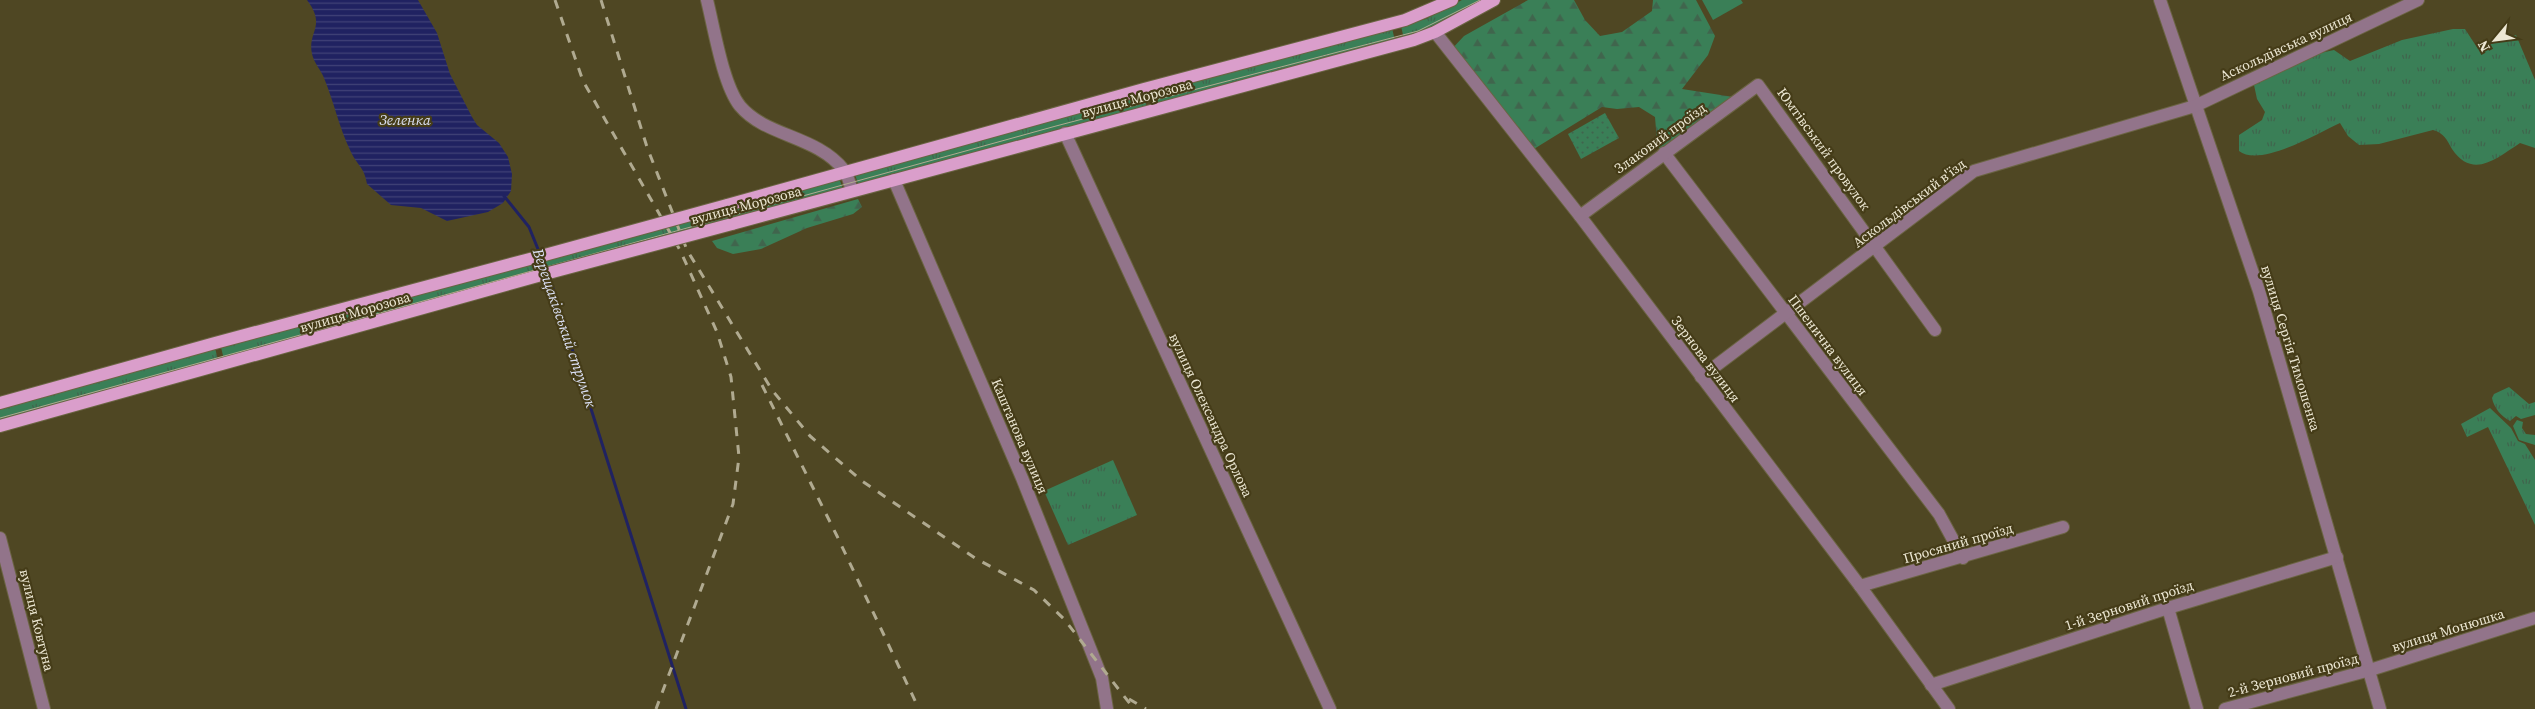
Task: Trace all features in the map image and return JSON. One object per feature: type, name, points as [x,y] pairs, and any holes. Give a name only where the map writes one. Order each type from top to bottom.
[{"type":"main road","name":"вулиця Морозова","points":[[0,403],[1144,89],[1394,24],[1424,14],[1452,0]]},
{"type":"main road","name":"вулиця Морозова","points":[[0,426],[545,274],[1398,44],[1435,32],[1494,0]]},
{"type":"main road","points":[[1394,24],[1398,44]]},
{"type":"main road","points":[[1144,89],[1151,110]]},
{"type":"street","points":[[707,0],[729,84],[741,106],[762,123],[824,151],[845,171],[852,191]]},
{"type":"street","name":"вулиця Сергія Тимошенка","points":[[2160,0],[2259,291],[2380,709]]},
{"type":"street","name":"Аскольдівська вулиця","points":[[2195,106],[2418,0]]},
{"type":"street","name":"Зернова вулиця","points":[[1435,32],[1580,216],[1860,586],[1948,709]]},
{"type":"street","name":"Злаковий проїзд","points":[[1580,216],[1758,85]]},
{"type":"street","name":"Юмтівський провулок","points":[[1758,85],[1876,246],[1934,330]]},
{"type":"street","name":"Аскольдівський в'їзд","points":[[1701,377],[1974,171],[2195,106]]},
{"type":"street","name":"вулиця Олександра Орлова","points":[[1065,133],[1330,709]]},
{"type":"street","name":"Пшенична вулиця","points":[[1664,153],[1939,514],[1963,558]]},
{"type":"street","name":"Каштанова вулиця","points":[[894,180],[1022,478],[1102,678],[1107,709]]},
{"type":"street","name":"Просяний проїзд","points":[[1860,586],[2063,528]]},
{"type":"street","name":"вулиця Ковтуна","points":[[0,538],[44,709]]},
{"type":"street","name":"1-й Зерновий проїзд","points":[[1931,685],[2168,608],[2337,557]]},
{"type":"street","points":[[2168,608],[2197,709]]},
{"type":"street","name":"вулиця Монюшка","points":[[2370,670],[2535,618]]},
{"type":"street","name":"2-й Зерновий проїзд","points":[[2225,709],[2370,670]]},
{"type":"green space","points":[[1462,0],[1486,0],[1441,25],[1404,39],[1401,26],[1426,19]]},
{"type":"green space","points":[[1528,0],[1574,0],[1585,20],[1600,36],[1622,32],[1652,11],[1653,0],[1696,0],[1715,36],[1708,55],[1682,89],[1740,98],[1660,151],[1657,141],[1655,117],[1639,107],[1617,109],[1602,107],[1529,152],[1450,51],[1464,36]]},
{"type":"green space","points":[[1702,0],[1741,0],[1743,3],[1713,20]]},
{"type":"green space","points":[[1392,28],[1395,41],[1154,105],[1150,93]]},
{"type":"green space","points":[[2453,29],[2465,29],[2478,49],[2516,35],[2535,80],[2535,148],[2520,143],[2494,160],[2477,165],[2468,163],[2460,158],[2445,137],[2433,130],[2379,144],[2359,145],[2348,136],[2340,123],[2304,141],[2274,152],[2248,155],[2239,151],[2239,135],[2262,120],[2265,112],[2257,99],[2254,85],[2260,78],[2316,54],[2334,50],[2350,61],[2402,40]]},
{"type":"green space","points":[[1143,94],[1147,107],[858,184],[855,174]]},
{"type":"green space","points":[[1605,113],[1619,138],[1581,159],[1568,134]]},
{"type":"green space","points":[[839,178],[843,189],[224,360],[221,347]]},
{"type":"green space","points":[[858,199],[862,207],[853,214],[807,228],[761,249],[733,254],[717,248],[712,241]]},
{"type":"green space","points":[[215,348],[218,360],[0,422],[0,407]]},
{"type":"green space","points":[[2509,387],[2529,404],[2535,402],[2535,415],[2521,419],[2516,416],[2510,421],[2501,414],[2494,405],[2492,398],[2494,394]]},
{"type":"green space","points":[[2490,408],[2511,428],[2518,441],[2525,444],[2535,460],[2535,525],[2488,427],[2467,437],[2461,424]]},
{"type":"green space","points":[[2517,420],[2523,422],[2522,428],[2526,434],[2535,435],[2535,445],[2519,440],[2513,426]]},
{"type":"green space","points":[[1113,460],[1137,515],[1068,545],[1044,491]]},
{"type":"water","name":"Зеленка","points":[[307,0],[418,0],[437,33],[450,74],[472,117],[477,125],[499,143],[508,157],[512,174],[511,191],[503,203],[488,212],[447,221],[421,208],[391,205],[367,184],[364,173],[346,141],[324,78],[312,54],[311,46],[316,17]]},
{"type":"waterway","name":"Верещаківський струмок","points":[[504,196],[529,227],[540,254]]},
{"type":"waterway","name":"Верещаківський струмок","points":[[549,276],[686,709]]},
{"type":"tram line","points":[[0,418],[1056,126],[1418,31],[1480,0]]},
{"type":"railway","points":[[555,0],[583,81],[680,250],[717,332],[731,377],[739,457],[733,504],[656,709]]},
{"type":"railway","points":[[601,0],[647,147],[687,250],[772,390],[810,436],[862,481],[975,558],[1034,590],[1064,619],[1134,709]]},
{"type":"railway","points":[[762,385],[837,536],[919,709]]},
{"type":"railway","points":[[1129,699],[1146,709]]}]
